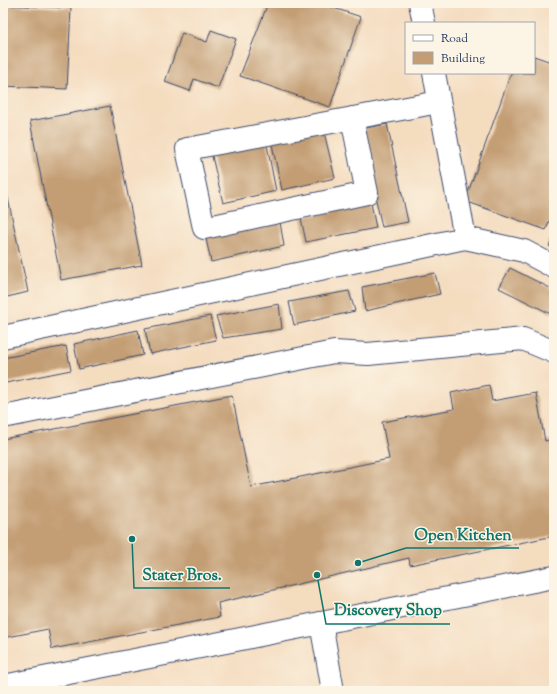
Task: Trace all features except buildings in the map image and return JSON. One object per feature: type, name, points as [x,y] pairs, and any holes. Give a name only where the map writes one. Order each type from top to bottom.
[{"type":"lane","points":[[424,3],[420,3],[424,22]]},
{"type":"lane","points":[[434,74],[465,238]]},
{"type":"lane","points":[[352,118],[367,193],[204,228],[187,149],[352,118],[439,102]]},
{"type":"lane","points":[[3,337],[465,238],[524,251],[554,267]]},
{"type":"lane","points":[[3,417],[334,352],[368,354],[523,339],[554,352]]},
{"type":"lane","points":[[3,686],[554,578]]},
{"type":"lane","points":[[321,623],[333,691]]},
{"type":"place","name":"Stater Bros.","points":[[132,539]]},
{"type":"place","name":"Open Kitchen","points":[[358,563]]},
{"type":"place","name":"Discovery Shop","points":[[317,575]]}]
